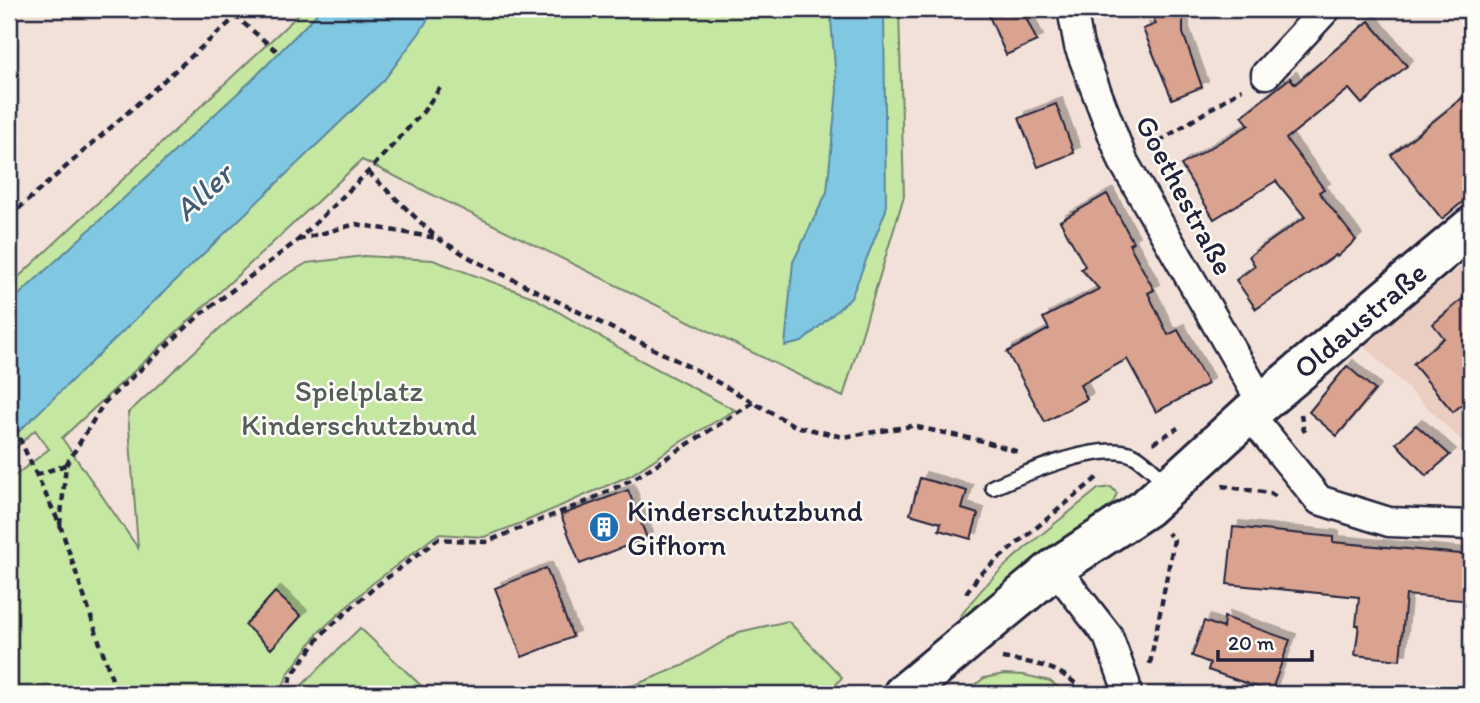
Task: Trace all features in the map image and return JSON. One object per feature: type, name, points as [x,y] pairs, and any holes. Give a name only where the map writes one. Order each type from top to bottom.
[{"type":"street","name":"Goethestraße","points":[[1072,9],[1079,46],[1123,161],[1256,409],[1320,500],[1389,522],[1471,525]]},
{"type":"street","points":[[1266,74],[1326,9]]},
{"type":"street","name":"Oldaustraße","points":[[903,694],[1055,568],[1146,508],[1162,479],[1256,409],[1471,227]]},
{"type":"street","points":[[1055,568],[1108,636],[1126,689]]},
{"type":"lane","points":[[993,487],[1054,462],[1108,451],[1133,455],[1162,479]]},
{"type":"path","points":[[9,216],[236,17],[278,52]]},
{"type":"path","points":[[1123,161],[1266,74]]},
{"type":"path","points":[[60,525],[66,465],[104,403],[201,314],[297,241],[368,172],[423,112],[442,85]]},
{"type":"path","points":[[368,172],[437,238],[472,259],[696,370],[795,426],[843,437],[912,426],[983,441],[1054,462]]},
{"type":"path","points":[[297,241],[356,224],[437,238]]},
{"type":"path","points":[[285,694],[292,675],[322,634],[375,587],[438,538],[486,542],[587,500],[635,478],[755,402]]},
{"type":"path","points":[[9,416],[60,525],[117,694]]},
{"type":"path","points":[[36,475],[66,465]]},
{"type":"path","points":[[1126,689],[1149,671],[1174,540],[1161,526]]},
{"type":"path","points":[[1002,658],[1047,665],[1075,683],[1086,694]]},
{"type":"shaded area","points":[[1471,259],[1471,450],[1362,344]]},
{"type":"green space","name":"Spielplatz Kinderschutzbund","points":[[302,9],[899,9],[904,196],[843,397],[362,160],[62,438],[138,548],[128,413],[219,329],[276,281],[307,263],[364,256],[433,260],[533,297],[640,360],[735,410],[631,475],[524,522],[484,537],[438,534],[372,584],[319,632],[288,674],[280,694],[9,694],[9,464],[13,477],[49,449],[35,430],[9,454],[9,286]]},
{"type":"green space","points":[[1111,487],[1117,493],[1113,503],[977,616],[967,621],[960,617],[974,598],[1024,548],[1098,489]]},
{"type":"green space","points":[[788,621],[842,677],[829,694],[612,694],[682,666],[739,632]]},
{"type":"green space","points":[[360,628],[430,694],[293,694]]},
{"type":"green space","points":[[1004,674],[1050,681],[1068,694],[964,694],[984,678]]},
{"type":"water","name":"Aller","points":[[320,9],[434,9],[384,80],[9,441],[9,304],[252,80]]},
{"type":"water","points":[[830,9],[884,9],[886,210],[851,298],[802,342],[785,346],[793,262],[827,192],[837,90]]},
{"type":"building","points":[[986,9],[1022,9],[1037,41],[1006,55]]},
{"type":"building","points":[[1150,9],[1183,9],[1183,33],[1202,87],[1172,99],[1143,29],[1156,24]]},
{"type":"building","points":[[1369,21],[1407,66],[1362,104],[1349,89],[1286,139],[1324,189],[1319,192],[1356,240],[1337,257],[1336,255],[1256,309],[1236,280],[1255,266],[1249,256],[1305,217],[1276,181],[1214,219],[1181,165],[1249,125],[1242,116],[1290,78],[1295,84]]},
{"type":"building","points":[[1471,91],[1471,195],[1442,219],[1391,155]]},
{"type":"building","points":[[1056,104],[1074,153],[1038,167],[1019,118]]},
{"type":"building","points":[[1107,194],[1133,242],[1129,244],[1154,290],[1148,293],[1168,335],[1178,330],[1208,384],[1156,412],[1127,359],[1080,385],[1087,399],[1045,422],[1007,352],[1049,329],[1043,318],[1099,289],[1081,269],[1085,266],[1060,221]]},
{"type":"building","points":[[1471,292],[1471,397],[1453,412],[1413,364],[1444,338],[1433,324]]},
{"type":"building","points":[[1347,366],[1375,390],[1337,436],[1309,412]]},
{"type":"building","points":[[1416,425],[1450,455],[1426,476],[1396,443]]},
{"type":"building","points":[[920,478],[967,491],[962,509],[978,514],[971,539],[939,530],[941,523],[910,514]]},
{"type":"building","name":"Kinderschutzbund Gifhorn","points":[[628,490],[647,538],[580,564],[561,515]]},
{"type":"building","points":[[1233,527],[1333,537],[1333,542],[1471,555],[1471,601],[1406,595],[1400,660],[1355,655],[1359,597],[1227,584]]},
{"type":"building","points":[[546,568],[573,637],[522,657],[495,588]]},
{"type":"building","points":[[275,592],[301,616],[271,649],[245,625]]},
{"type":"building","points":[[1224,617],[1290,640],[1271,692],[1208,670],[1210,663],[1192,656],[1204,621],[1223,628]]},
{"type":"place","name":"Kinderschutzbund Gifhorn","points":[[604,527]]}]
